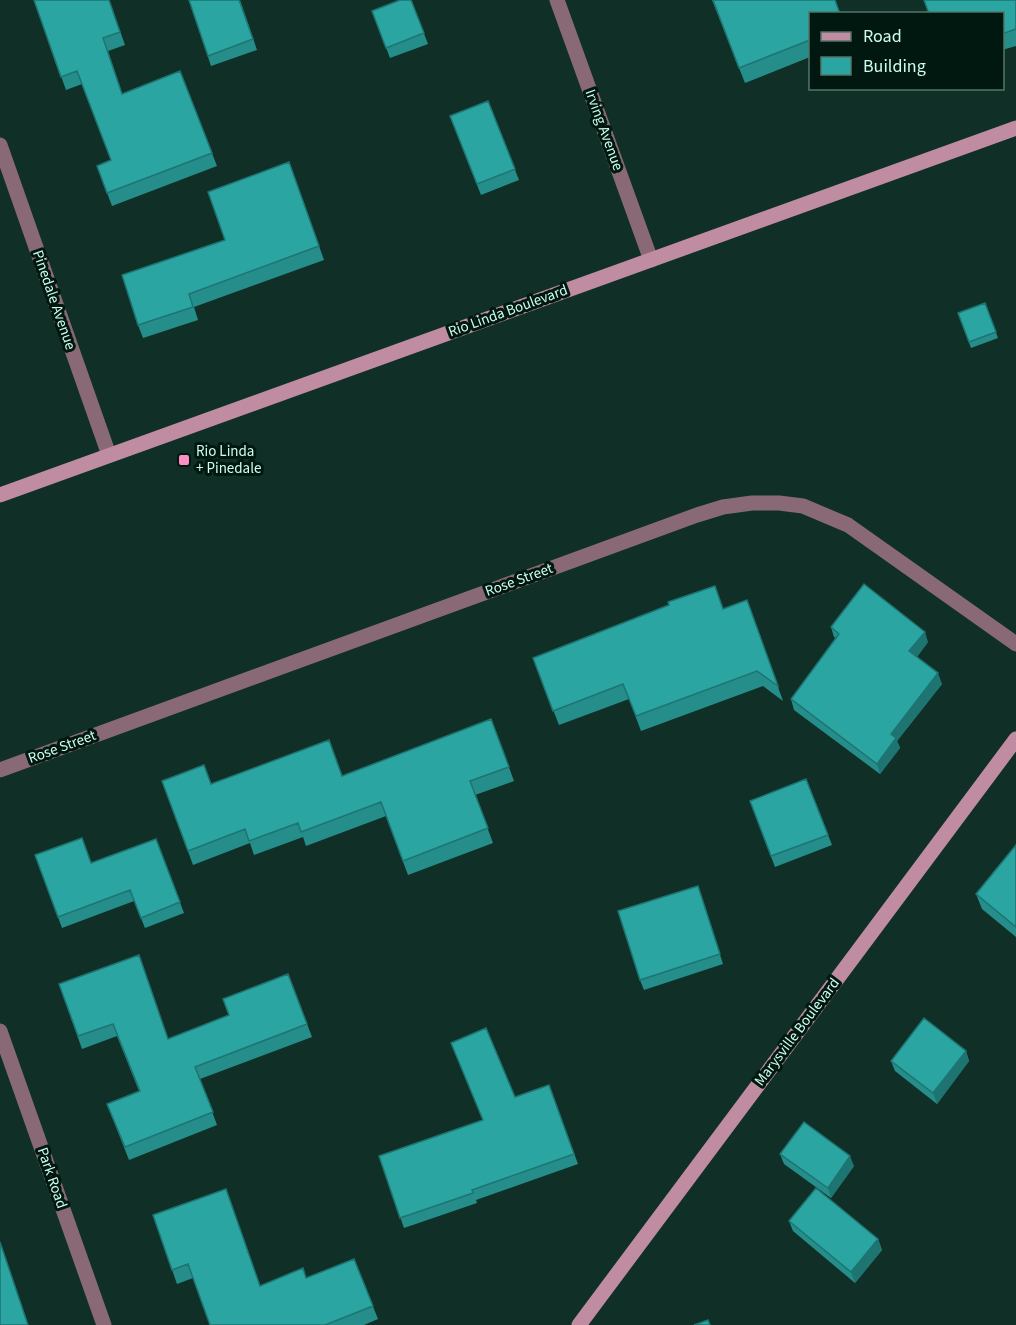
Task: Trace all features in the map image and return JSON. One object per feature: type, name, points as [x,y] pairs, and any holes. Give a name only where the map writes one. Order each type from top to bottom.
[{"type":"main road","name":"Rio Linda Boulevard","points":[[0,495],[1016,128]]},
{"type":"main road","name":"Marysville Boulevard","points":[[579,1325],[1016,740]]},
{"type":"street","name":"Irving Avenue","points":[[557,0],[651,260]]},
{"type":"street","name":"Pinedale Avenue","points":[[0,145],[109,455]]},
{"type":"street","name":"Rose Street","points":[[0,770],[697,514],[752,502],[804,506],[848,525],[1016,644]]},
{"type":"street","name":"Park Road","points":[[0,1031],[104,1325]]},
{"type":"building","points":[[34,0],[109,0],[120,32],[103,38],[122,94],[180,71],[212,153],[107,193],[97,166],[111,160],[77,71],[61,77]]},
{"type":"building","points":[[189,0],[239,0],[253,39],[208,56]]},
{"type":"building","points":[[400,0],[411,0],[424,33],[386,48],[372,11]]},
{"type":"building","points":[[713,0],[835,0],[839,12],[809,12],[809,40],[739,68]]},
{"type":"building","points":[[924,0],[1016,0],[1016,29],[1004,33],[1004,12],[928,12]]},
{"type":"building","points":[[488,101],[515,169],[477,184],[450,116]]},
{"type":"building","points":[[289,162],[319,246],[189,294],[193,307],[138,325],[122,275],[225,240],[208,192]]},
{"type":"building","points":[[985,303],[996,332],[969,342],[958,313]]},
{"type":"building","points":[[864,584],[925,632],[909,651],[938,673],[891,734],[896,738],[877,764],[791,699],[839,634],[831,627]]},
{"type":"building","points":[[715,586],[723,609],[747,600],[778,686],[757,671],[636,716],[623,684],[553,711],[533,658],[669,605],[668,602]]},
{"type":"building","points":[[491,719],[509,767],[470,781],[488,828],[403,861],[381,802],[301,832],[298,823],[249,841],[245,829],[188,851],[162,781],[204,765],[211,784],[329,740],[342,776]]},
{"type":"building","points":[[806,779],[828,835],[771,856],[750,801]]},
{"type":"building","points":[[82,838],[91,863],[156,839],[180,902],[141,918],[130,890],[58,917],[35,855]]},
{"type":"building","points":[[1016,845],[1016,927],[976,894]]},
{"type":"building","points":[[698,886],[720,954],[640,980],[618,911]]},
{"type":"building","points":[[139,955],[168,1039],[229,1015],[223,999],[288,974],[307,1024],[195,1067],[213,1112],[125,1147],[107,1104],[140,1091],[113,1024],[78,1036],[59,984]]},
{"type":"building","points":[[924,1018],[966,1051],[933,1093],[891,1061]]},
{"type":"building","points":[[486,1028],[515,1097],[549,1085],[574,1154],[400,1218],[379,1156],[483,1120],[451,1043]]},
{"type":"building","points":[[804,1122],[850,1156],[828,1188],[780,1154]]},
{"type":"building","points":[[816,1188],[878,1239],[851,1272],[789,1221]]},
{"type":"building","points":[[226,1189],[260,1286],[303,1268],[306,1278],[354,1259],[373,1306],[325,1325],[210,1325],[188,1264],[172,1270],[153,1215]]},
{"type":"building","points":[[0,1242],[28,1325],[0,1325]]},
{"type":"building","points":[[708,1320],[710,1325],[694,1325]]},
{"type":"place","name":"Rio Linda + Pinedale","points":[[184,460]]}]
